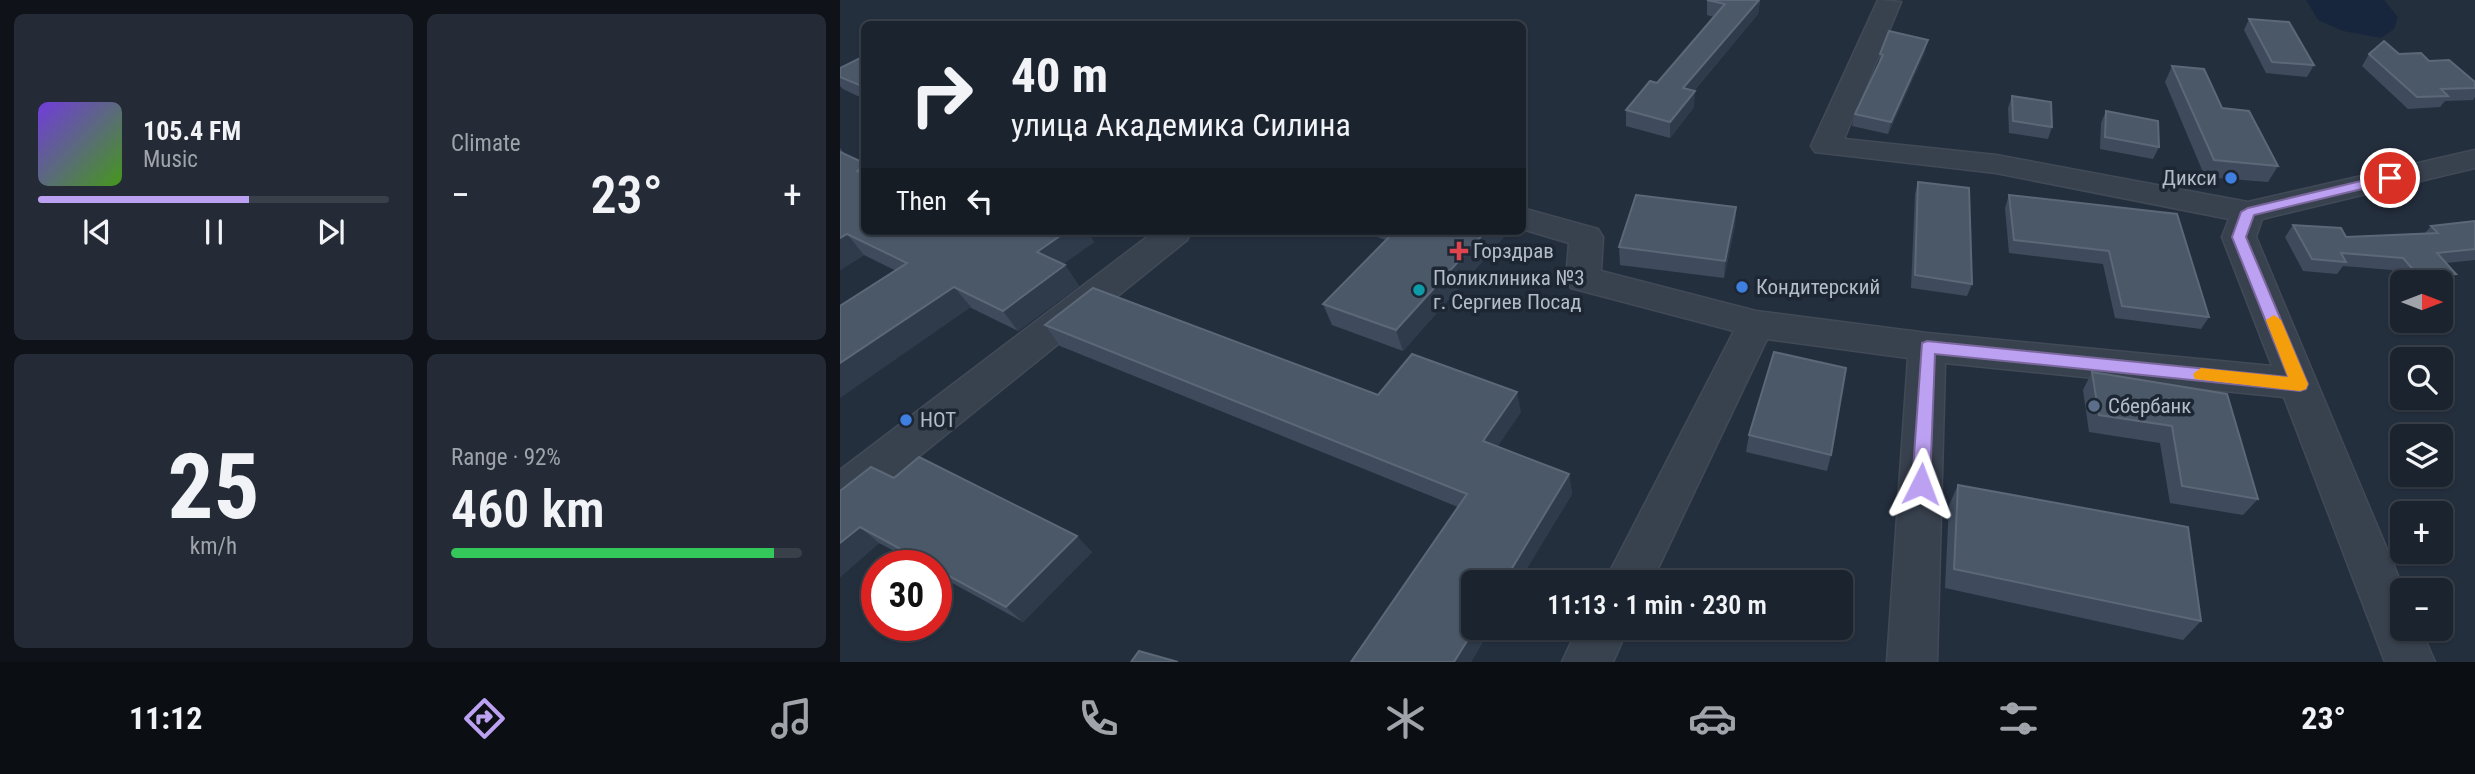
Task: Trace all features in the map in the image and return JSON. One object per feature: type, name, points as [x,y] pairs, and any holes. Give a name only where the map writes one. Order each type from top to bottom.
[{"type":"street","points":[[1889,2],[1826,146],[1996,164],[2248,212],[2475,159]]},
{"type":"street","points":[[2248,212],[2239,237],[2410,662]]},
{"type":"street","points":[[1526,219],[1586,237],[1583,279],[1756,324],[1927,347],[2300,384]]},
{"type":"street","points":[[840,495],[1170,235]]},
{"type":"street","points":[[1633,570],[1756,324]]},
{"type":"street","points":[[1912,662],[1927,347]]},
{"type":"street","points":[[1587,662],[1598,640]]},
{"type":"water","points":[[2306,0],[2384,0],[2398,17],[2394,29],[2381,38],[2343,31],[2318,20]]},
{"type":"building","points":[[1707,0],[1759,0],[1683,88],[1695,91],[1670,122],[1626,110],[1650,81],[1657,83],[1725,4]]},
{"type":"building","points":[[2249,19],[2289,22],[2314,65],[2272,62]]},
{"type":"building","points":[[1889,31],[1928,40],[1891,122],[1855,114],[1883,55],[1880,54]]},
{"type":"building","points":[[2384,41],[2399,54],[2421,53],[2429,61],[2449,60],[2475,82],[2475,88],[2441,89],[2448,96],[2417,97],[2369,54]]},
{"type":"building","points":[[861,58],[861,86],[840,77],[840,68]]},
{"type":"building","points":[[2172,66],[2204,69],[2222,108],[2249,111],[2278,166],[2214,160]]},
{"type":"building","points":[[2012,96],[2051,102],[2052,127],[2013,121]]},
{"type":"building","points":[[2106,111],[2158,121],[2159,147],[2105,137]]},
{"type":"building","points":[[840,152],[861,162],[861,168],[857,171],[861,173],[861,235],[1061,235],[1037,252],[1065,265],[1003,311],[954,287],[840,363],[840,306],[907,263],[847,234],[840,238]]},
{"type":"building","points":[[1918,182],[1969,188],[1972,284],[1915,275]]},
{"type":"building","points":[[1636,195],[1736,207],[1725,261],[1619,247]]},
{"type":"building","points":[[2009,195],[2177,214],[2209,317],[2122,306],[2109,251],[2014,240]]},
{"type":"building","points":[[2475,221],[2475,249],[2437,253],[2452,270],[2414,270],[2403,258],[2341,253],[2346,262],[2312,259],[2293,225],[2341,228],[2346,237],[2438,233],[2431,226]]},
{"type":"building","points":[[1391,235],[1482,235],[1396,330],[1323,304]]},
{"type":"building","points":[[1093,288],[1378,395],[1412,354],[1517,392],[1483,441],[1569,474],[1511,570],[1461,570],[1461,640],[1468,640],[1454,662],[1351,662],[1467,494],[1045,325]]},
{"type":"building","points":[[1774,352],[1846,368],[1831,455],[1749,435]]},
{"type":"building","points":[[2092,372],[2227,394],[2258,499],[2182,486],[2172,426],[2099,415]]},
{"type":"building","points":[[919,457],[1077,536],[1006,607],[952,578],[952,550],[902,550],[860,527],[840,543],[840,491],[871,467],[894,478]]},
{"type":"building","points":[[1958,485],[2188,527],[2201,621],[1954,569]]},
{"type":"building","points":[[1139,651],[1178,662],[1131,662]]},
{"type":"slow traffic","points":[[2201,374],[2300,384],[2274,320]]},
{"type":"place","name":"Дикси","points":[[2231,178]]},
{"type":"place","name":"Горздрав","points":[[1459,251]]},
{"type":"place","name":"Кондитерский","points":[[1742,287]]},
{"type":"place","name":"Поликлиника №3 г. Сергиев Посад","points":[[1419,290]]},
{"type":"place","name":"Сбербанк","points":[[2094,406]]},
{"type":"place","name":"НОТ","points":[[906,420]]},
{"type":"route","points":[[1921,484],[1927,347],[2300,384],[2239,237],[2248,212],[2390,178]]}]
